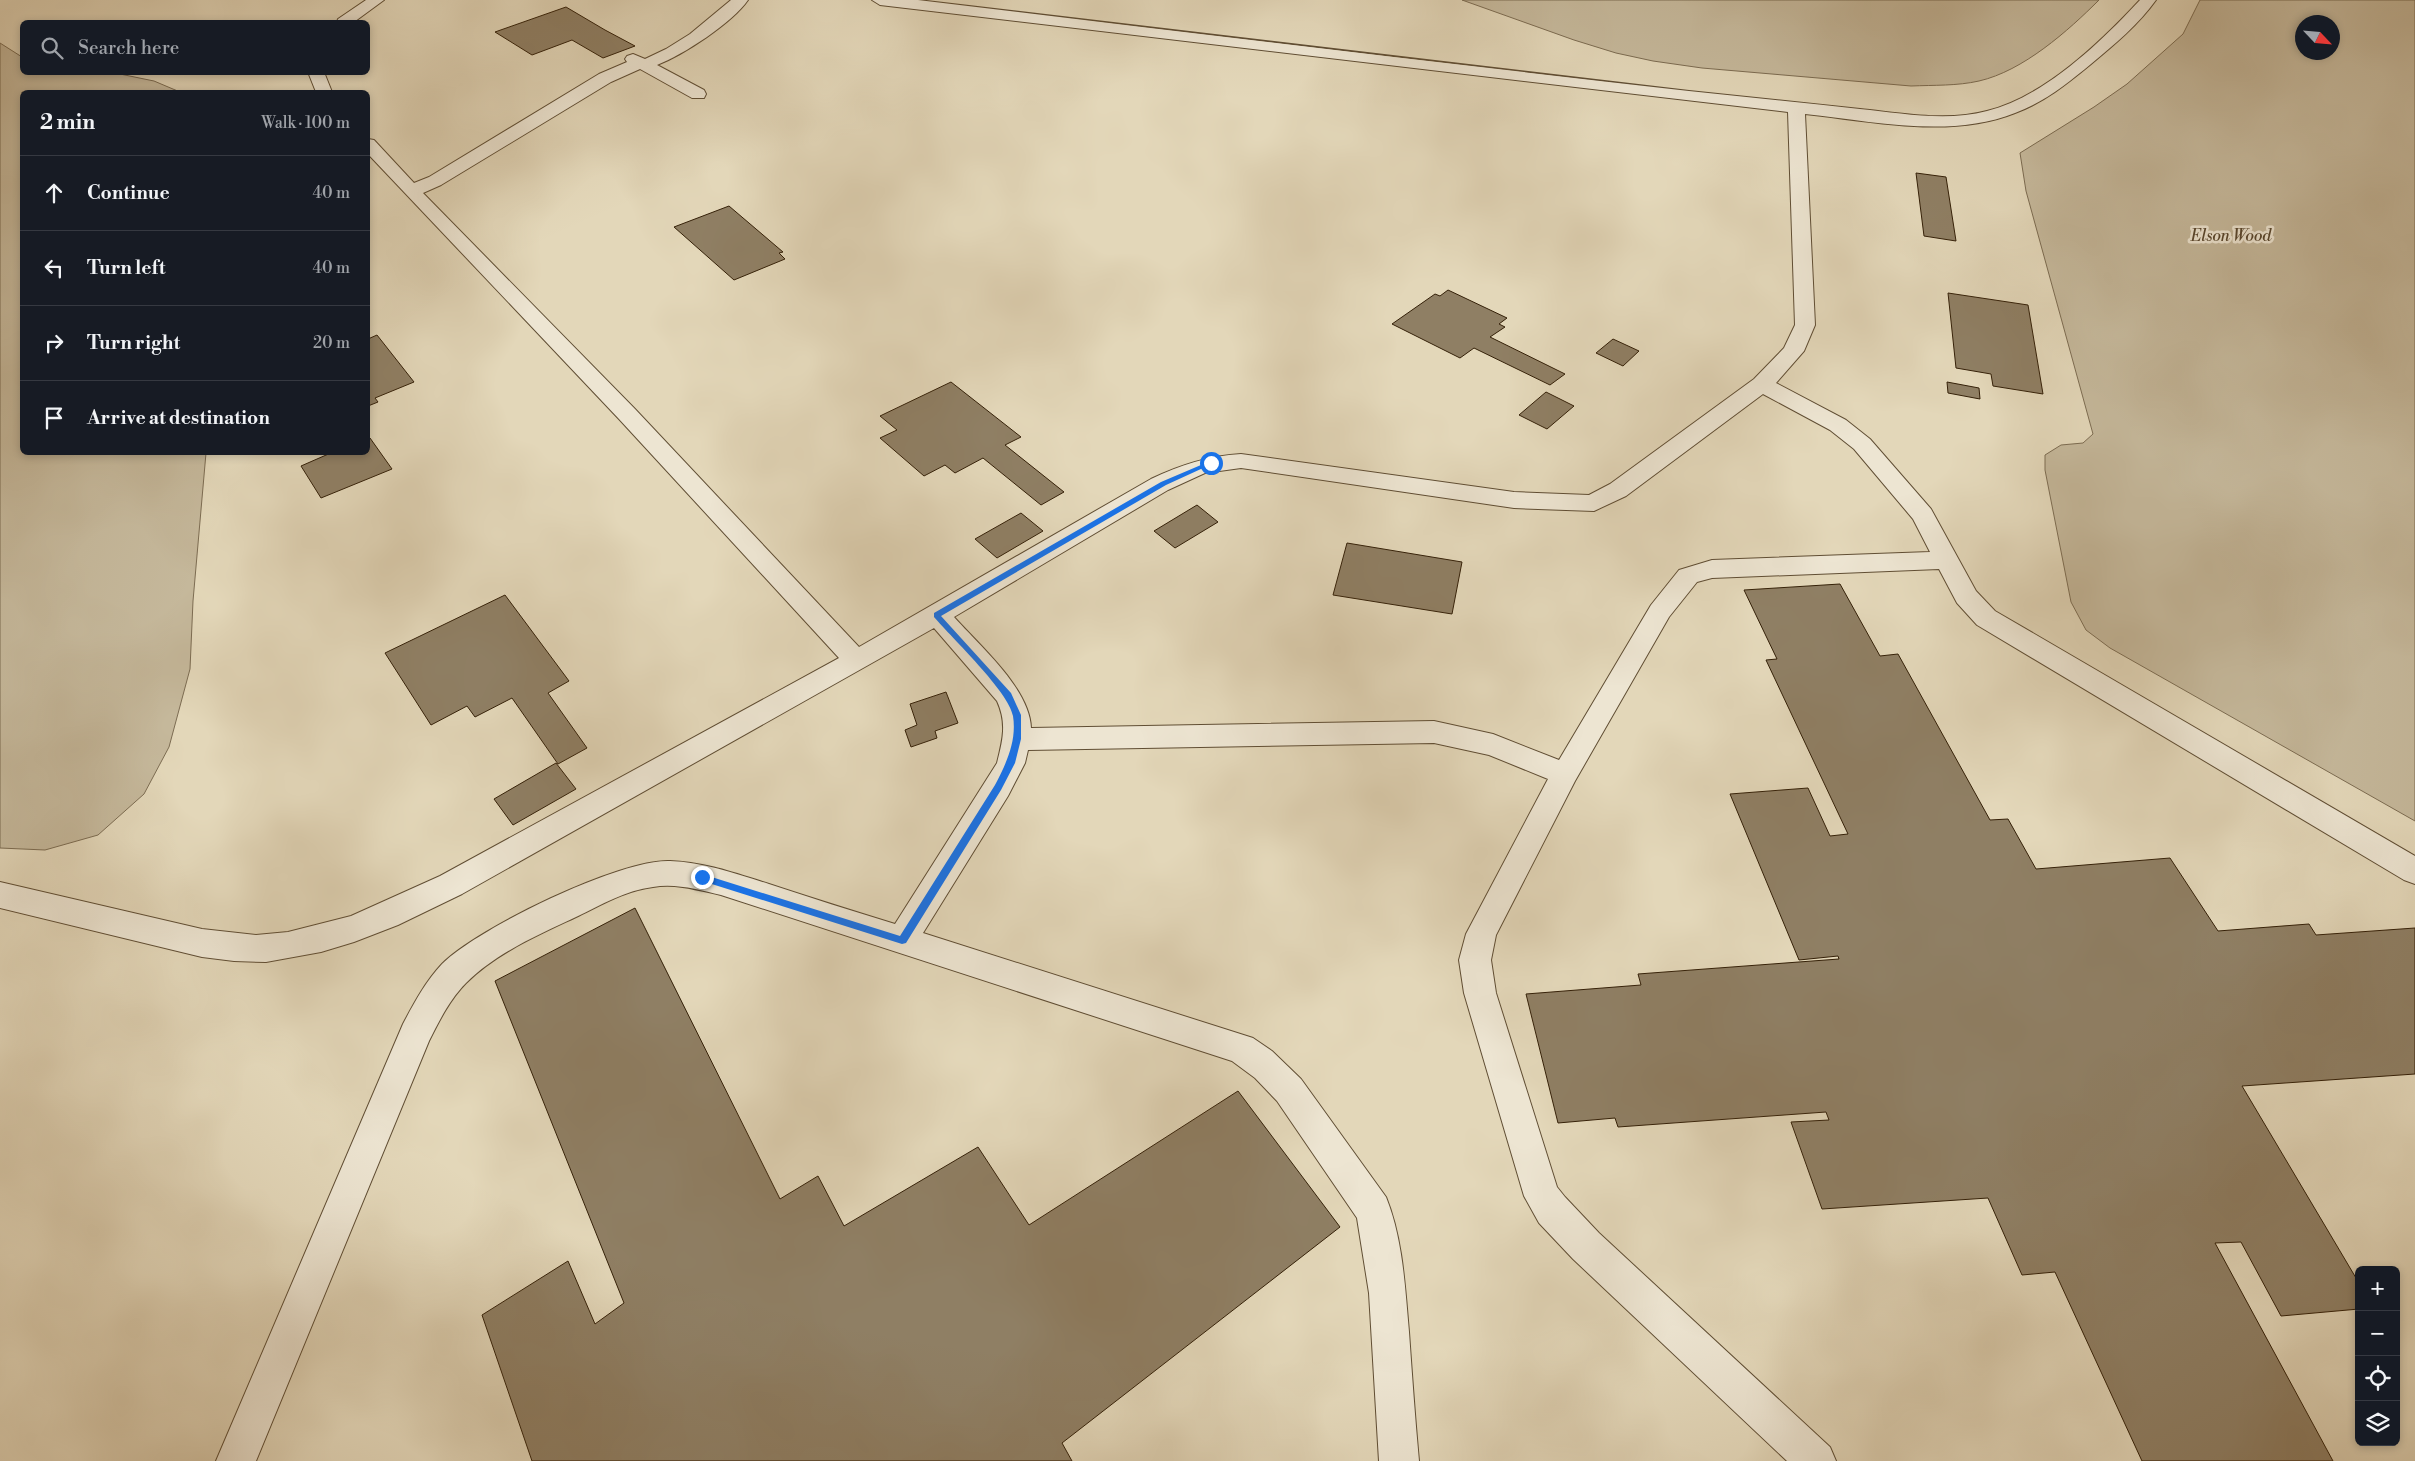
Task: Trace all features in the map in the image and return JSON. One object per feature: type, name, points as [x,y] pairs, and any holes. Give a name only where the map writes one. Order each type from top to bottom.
[{"type":"lane","points":[[347,20],[376,0]]},
{"type":"lane","points":[[410,191],[435,181],[605,78],[673,54],[690,44],[740,0]]},
{"type":"lane","points":[[880,0],[1796,108],[1939,121],[1971,120],[2003,113],[2032,98],[2073,69],[2121,30],[2148,0]]},
{"type":"lane","points":[[619,52],[698,94]]},
{"type":"lane","points":[[317,75],[323,90]]},
{"type":"lane","points":[[0,895],[232,948],[258,949],[314,940],[350,929],[479,870],[679,762],[1163,483],[1204,465],[1241,461],[1514,500],[1560,504],[1594,503],[1618,490],[1762,384],[1790,356],[1799,341],[1805,325],[1796,108]]},
{"type":"lane","points":[[370,146],[410,191],[627,414],[856,660]]},
{"type":"lane","points":[[1762,384],[1838,425],[1862,444],[1918,508],[1934,533],[1966,597],[1978,611],[1995,624],[2415,871]]},
{"type":"lane","points":[[1816,1461],[1586,1246],[1552,1210],[1542,1196],[1480,994],[1475,960],[1481,934],[1565,774],[1660,611],[1688,576],[1696,572],[1712,569],[1946,560]]},
{"type":"lane","points":[[902,940],[998,788],[1011,763],[1017,739],[1017,715],[1008,696],[936,615]]},
{"type":"lane","points":[[1017,739],[1434,732],[1494,744],[1565,774]]},
{"type":"lane","points":[[236,1461],[415,1035],[443,987],[482,951],[588,896],[639,877],[655,874],[685,875],[721,882],[1241,1049],[1254,1056],[1290,1090],[1373,1210],[1378,1228],[1387,1293],[1399,1461]]},
{"type":"green space","points":[[1462,0],[2099,0],[2059,37],[2028,59],[1996,76],[1971,83],[1911,86],[1702,68],[1653,61],[1616,53],[1574,40]]},
{"type":"green space","name":"Elson Wood","points":[[2200,0],[2415,0],[2415,821],[2110,648],[2086,630],[2071,602],[2045,470],[2045,455],[2061,445],[2083,443],[2093,434],[2026,191],[2020,153],[2127,84],[2183,34]]},
{"type":"green space","points":[[0,43],[20,56],[20,75],[125,75],[154,81],[175,90],[20,90],[20,455],[206,455],[193,601],[190,669],[169,747],[144,794],[98,835],[45,850],[0,848]]},
{"type":"building","points":[[566,7],[635,46],[603,58],[572,40],[532,55],[495,32]]},
{"type":"building","points":[[1916,173],[1946,177],[1956,241],[1924,236]]},
{"type":"building","points":[[729,206],[783,252],[779,253],[785,259],[734,280],[674,227]]},
{"type":"building","points":[[1448,290],[1507,318],[1499,324],[1505,327],[1490,337],[1565,374],[1550,385],[1474,348],[1460,358],[1392,324],[1435,294],[1440,296]]},
{"type":"building","points":[[1948,293],[2028,305],[2043,394],[1993,386],[1991,374],[1956,368]]},
{"type":"building","points":[[377,335],[414,382],[375,398],[378,402],[370,405],[370,338]]},
{"type":"building","points":[[1613,339],[1639,351],[1623,366],[1596,353]]},
{"type":"building","points":[[951,382],[1021,437],[1005,445],[1064,492],[1041,505],[983,458],[955,473],[945,465],[924,476],[880,438],[897,430],[880,416]]},
{"type":"building","points":[[1947,382],[1979,388],[1980,399],[1948,393]]},
{"type":"building","points":[[1546,392],[1574,406],[1547,429],[1519,415]]},
{"type":"building","points":[[370,438],[392,469],[321,498],[301,466],[326,455],[370,455]]},
{"type":"building","points":[[1197,505],[1218,522],[1175,548],[1154,531]]},
{"type":"building","points":[[1021,513],[1043,531],[997,558],[975,539]]},
{"type":"building","points":[[1347,543],[1462,562],[1452,614],[1333,595]]},
{"type":"building","points":[[1840,584],[1880,656],[1898,654],[1990,820],[2008,819],[2036,869],[2170,858],[2218,931],[2309,924],[2316,935],[2415,928],[2415,1074],[2242,1086],[2355,1276],[2355,1309],[2281,1316],[2241,1242],[2215,1243],[2333,1461],[2142,1461],[2055,1272],[2022,1275],[1988,1198],[1822,1209],[1791,1122],[1829,1120],[1826,1112],[1618,1127],[1615,1118],[1558,1123],[1526,994],[1641,985],[1638,974],[1839,959],[1838,956],[1799,960],[1730,794],[1808,788],[1830,836],[1848,834],[1766,660],[1777,659],[1744,590]]},
{"type":"building","points":[[505,595],[569,681],[548,693],[587,748],[558,764],[512,698],[475,717],[467,706],[431,725],[385,653]]},
{"type":"building","points":[[946,692],[958,723],[935,731],[937,738],[911,747],[905,730],[917,725],[910,704]]},
{"type":"building","points":[[556,763],[576,789],[513,825],[494,799]]},
{"type":"building","points":[[635,908],[780,1199],[818,1176],[844,1226],[978,1147],[1029,1225],[1238,1091],[1340,1227],[1062,1443],[1072,1461],[532,1461],[482,1315],[568,1261],[595,1324],[624,1303],[495,981]]},
{"type":"route","points":[[702,877],[902,940],[998,788],[1011,763],[1017,739],[1017,715],[1002,686],[936,615],[1163,483],[1194,468],[1211,463]]}]
